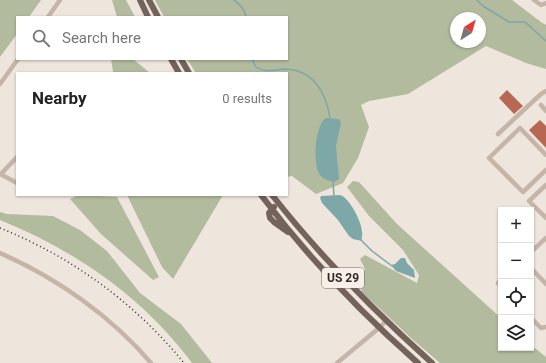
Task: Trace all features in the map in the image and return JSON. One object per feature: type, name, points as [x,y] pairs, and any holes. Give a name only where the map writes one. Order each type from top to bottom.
[{"type":"main road","points":[[140,0],[148,16]]},
{"type":"main road","points":[[149,0],[157,16]]},
{"type":"main road","points":[[172,60],[178,72]]},
{"type":"main road","points":[[182,60],[188,72]]},
{"type":"main road","points":[[262,196],[272,209],[278,203]]},
{"type":"main road","name":"US 29","points":[[273,196],[342,277],[386,321],[432,363]]},
{"type":"main road","name":"US 29","points":[[272,209],[268,213],[270,218],[296,238],[322,268],[379,328],[418,363]]},
{"type":"street","points":[[49,16],[60,0]]},
{"type":"street","points":[[534,0],[541,5],[546,3]]},
{"type":"street","points":[[0,84],[17,60]]},
{"type":"street","points":[[498,134],[546,91]]},
{"type":"street","points":[[541,105],[546,111]]},
{"type":"street","points":[[546,155],[520,128],[489,158],[523,192],[546,170]]},
{"type":"street","points":[[16,158],[1,174],[16,182]]},
{"type":"street","points":[[546,184],[529,201],[546,218]]},
{"type":"street","points":[[534,249],[546,238]]},
{"type":"street","points":[[0,253],[46,276],[74,293],[106,319],[151,363]]},
{"type":"street","points":[[534,271],[546,284]]},
{"type":"street","points":[[337,363],[386,321]]},
{"type":"street","points":[[534,321],[541,328],[546,327]]},
{"type":"green space","points":[[0,0],[41,0],[30,16],[16,16],[16,35],[0,57]]},
{"type":"green space","points":[[112,0],[126,0],[134,16],[117,16]]},
{"type":"green space","points":[[155,0],[512,0],[546,25],[546,69],[526,63],[486,46],[486,12],[450,12],[450,48],[483,48],[408,94],[369,101],[361,105],[369,127],[358,158],[343,183],[316,194],[292,176],[288,177],[288,72],[195,72],[188,60],[288,60],[288,16],[163,16]]},
{"type":"green space","points":[[111,60],[134,60],[149,72],[112,72]]},
{"type":"green space","points":[[353,181],[359,182],[397,224],[498,315],[498,351],[534,351],[534,347],[546,357],[546,363],[440,363],[412,339],[362,292],[360,283],[365,269],[360,259],[365,255],[417,283],[419,275],[403,250],[369,216],[347,187]]},
{"type":"green space","points":[[76,196],[117,197],[159,277],[153,280],[101,234],[70,199]]},
{"type":"green space","points":[[127,196],[222,196],[173,279],[162,267]]},
{"type":"green space","points":[[0,212],[7,214],[53,216],[80,230],[107,251],[140,293],[181,324],[212,363],[192,363],[173,339],[152,317],[106,278],[55,246],[0,220]]},
{"type":"water","points":[[326,118],[339,119],[341,123],[336,146],[339,179],[334,182],[326,180],[320,175],[316,163],[315,154],[317,136],[322,122]]},
{"type":"water","points":[[340,195],[347,200],[357,216],[362,233],[362,241],[353,239],[349,236],[338,220],[322,203],[320,198],[321,196]]},
{"type":"water","points":[[401,258],[405,258],[407,263],[414,270],[415,278],[396,271],[391,265],[395,264]]},
{"type":"building","points":[[507,90],[523,106],[514,114],[499,98]]},
{"type":"building","points":[[540,120],[546,126],[546,148],[529,130]]},
{"type":"waterway","points":[[234,0],[243,9],[246,16]]},
{"type":"waterway","points":[[477,0],[483,6],[509,22],[525,22],[546,41]]},
{"type":"waterway","points":[[252,60],[256,67],[259,69],[269,71],[283,69],[293,70],[310,78],[321,91],[325,99],[330,118]]},
{"type":"waterway","points":[[333,181],[334,197]]},
{"type":"waterway","points":[[361,240],[372,251],[392,266]]},
{"type":"railway","points":[[0,228],[52,253],[101,284],[145,321],[184,363]]}]
